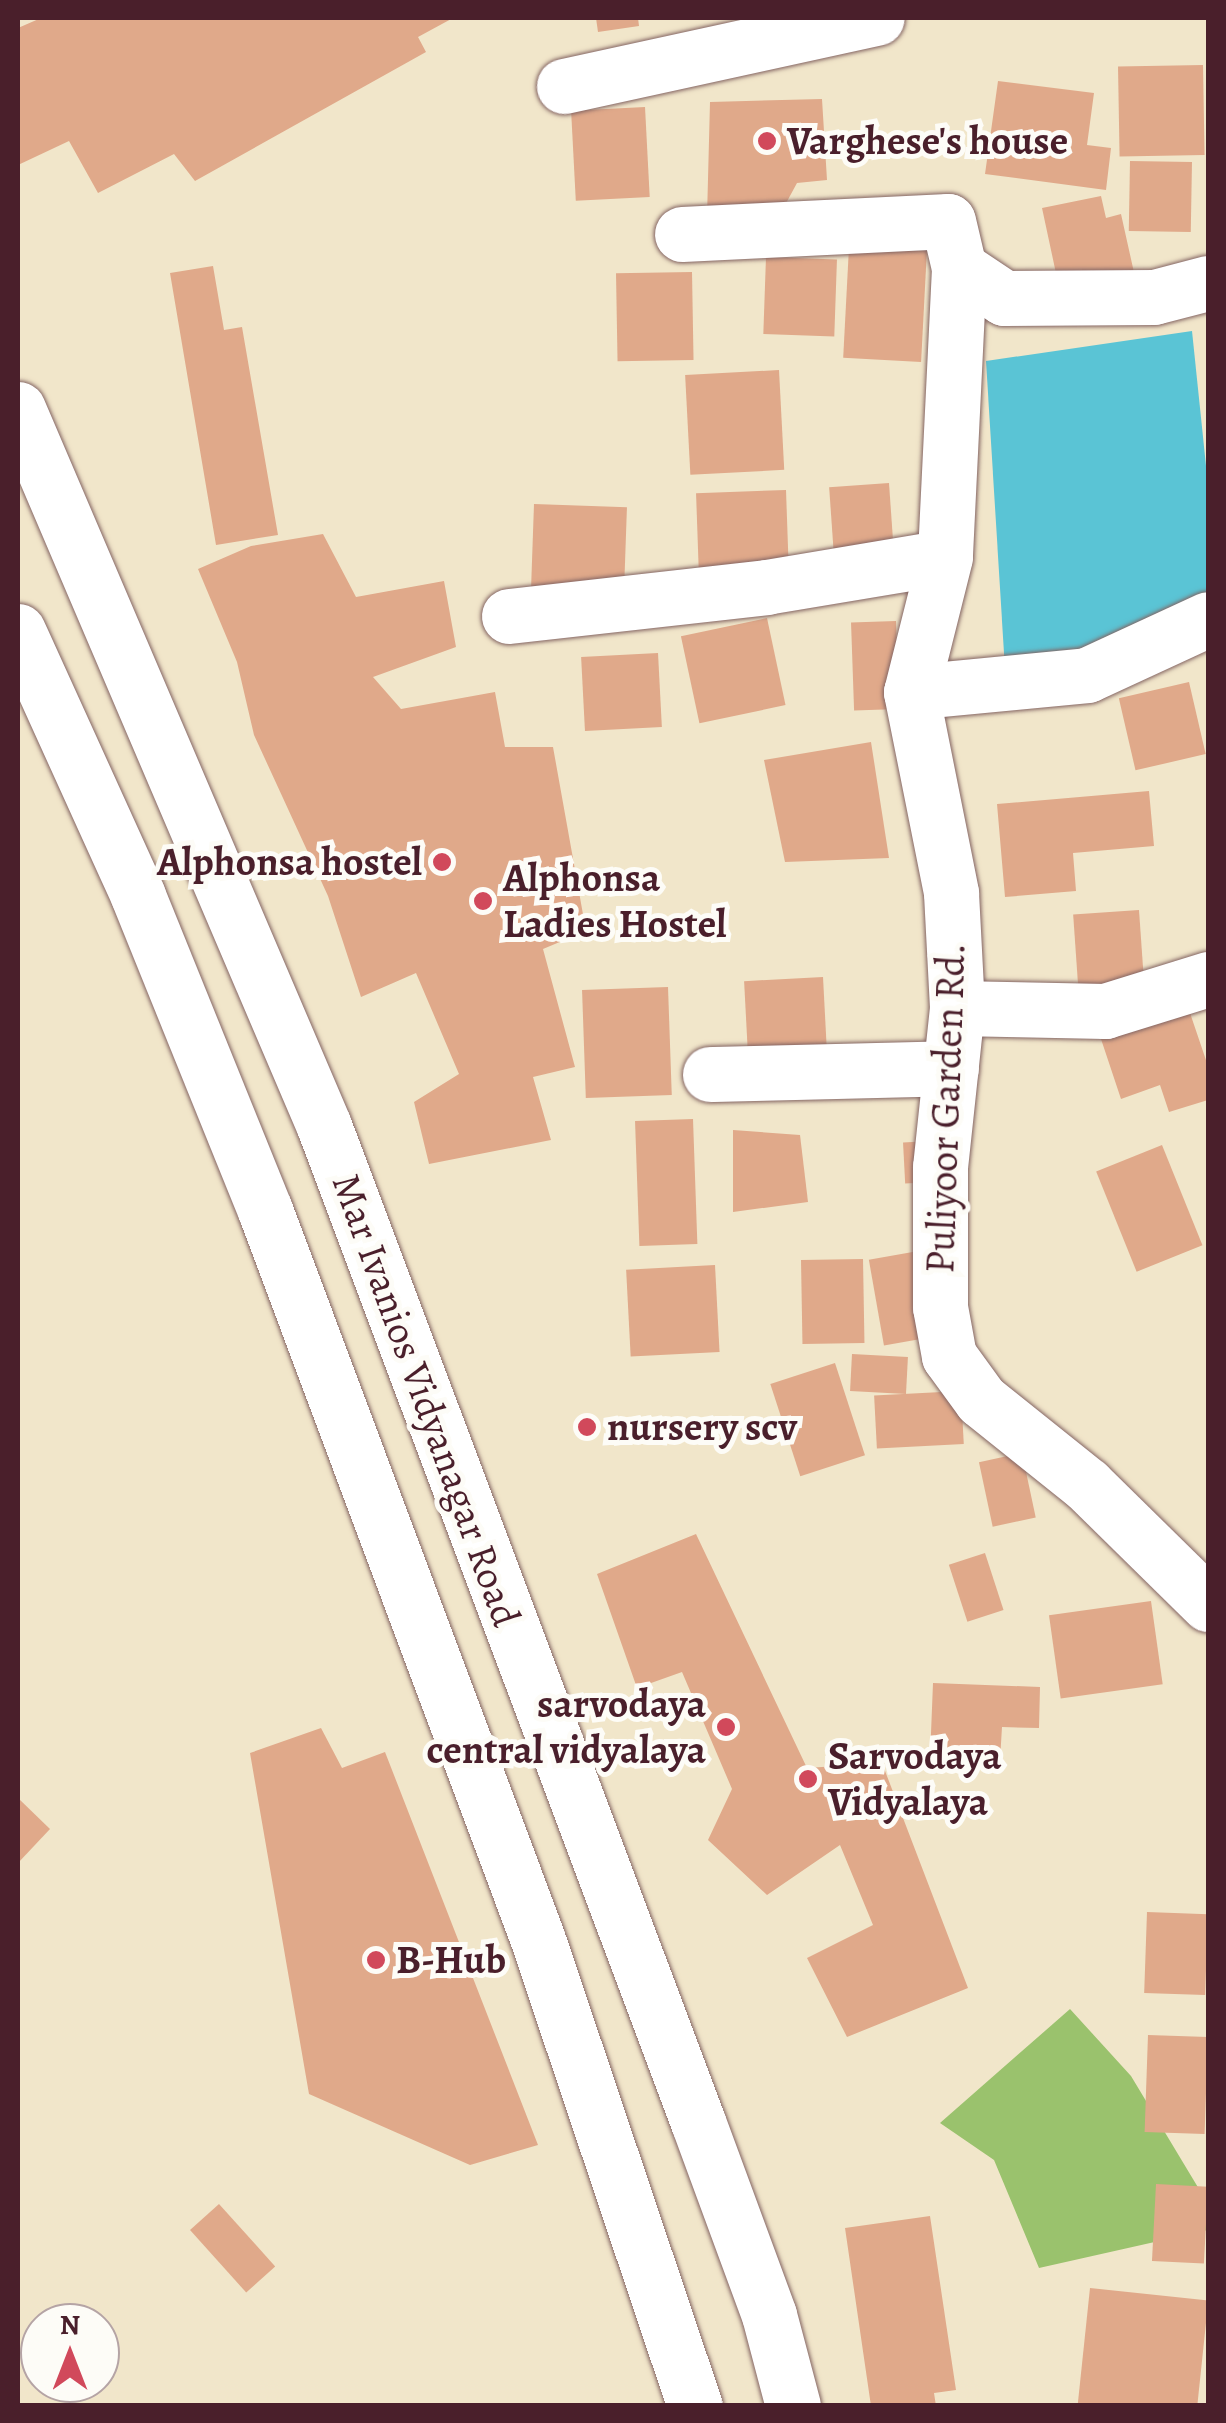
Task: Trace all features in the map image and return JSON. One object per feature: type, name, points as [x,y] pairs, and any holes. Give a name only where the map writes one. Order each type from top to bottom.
[{"type":"street","points":[[564,86],[877,18]]},
{"type":"street","name":"Puliyoor Garden Rd.","points":[[682,234],[948,222],[959,268],[945,557],[911,692],[951,894],[958,1008],[937,1260],[949,1356],[982,1400],[1101,1497],[1208,1604]]},
{"type":"street","points":[[959,268],[1004,298],[1154,297],[1208,282]]},
{"type":"street","name":"Mar Ivanios Vidyanagar Road","points":[[18,409],[324,1126],[769,2315],[793,2406]]},
{"type":"street","points":[[509,616],[766,587],[945,557]]},
{"type":"street","points":[[911,692],[1086,675],[1208,619]]},
{"type":"street","name":"Mar Ivanios Vidyanagar Road","points":[[18,631],[138,896],[265,1210],[537,1937],[695,2406]]},
{"type":"street","points":[[958,1008],[1105,1011],[1208,979]]},
{"type":"street","points":[[710,1074],[951,1068]]},
{"type":"green space","points":[[1070,2009],[1131,2076],[1208,2204],[1208,2230],[1039,2268],[994,2160],[940,2123]]},
{"type":"water","points":[[1192,331],[1208,485],[1208,639],[1005,669],[986,361]]},
{"type":"building","points":[[41,18],[453,18],[418,37],[426,52],[195,181],[174,154],[98,193],[69,141],[18,165],[18,28]]},
{"type":"building","points":[[596,18],[638,18],[639,26],[598,32]]},
{"type":"building","points":[[1203,65],[1205,155],[1120,156],[1118,66]]},
{"type":"building","points":[[998,81],[1094,93],[1087,145],[1111,148],[1106,190],[985,174]]},
{"type":"building","name":"Varghese's house","points":[[822,99],[827,180],[797,183],[778,218],[707,217],[710,102]]},
{"type":"building","points":[[645,107],[650,197],[576,201],[571,111]]},
{"type":"building","points":[[1130,161],[1192,162],[1191,232],[1129,231]]},
{"type":"building","points":[[1101,196],[1106,218],[1121,214],[1135,277],[1060,292],[1042,208]]},
{"type":"building","points":[[849,247],[927,251],[921,362],[843,358]]},
{"type":"building","points":[[766,257],[837,259],[834,336],[763,334]]},
{"type":"building","points":[[213,266],[224,330],[242,327],[278,535],[216,545],[170,273]]},
{"type":"building","points":[[692,272],[694,360],[618,361],[616,273]]},
{"type":"building","points":[[779,370],[784,470],[690,475],[685,375]]},
{"type":"building","points":[[889,483],[893,546],[834,550],[829,487]]},
{"type":"building","points":[[786,490],[789,565],[699,568],[696,493]]},
{"type":"building","points":[[534,504],[627,507],[624,592],[531,589]]},
{"type":"building","name":"Alphonsa hostel","points":[[323,534],[356,597],[444,581],[456,647],[373,677],[401,709],[495,692],[505,747],[553,747],[586,931],[543,949],[575,1067],[533,1077],[551,1140],[429,1164],[414,1102],[459,1074],[416,973],[361,997],[328,896],[254,735],[237,662],[198,569],[251,546]]},
{"type":"building","points":[[767,618],[786,705],[699,723],[681,636]]},
{"type":"building","points":[[896,621],[899,709],[854,711],[851,623]]},
{"type":"building","points":[[658,653],[662,727],[585,731],[581,657]]},
{"type":"building","points":[[1189,682],[1206,754],[1135,770],[1119,698]]},
{"type":"building","points":[[871,742],[889,858],[785,862],[764,760]]},
{"type":"building","points":[[1149,791],[1154,846],[1073,853],[1076,891],[1005,897],[997,804]]},
{"type":"building","points":[[1139,910],[1145,993],[1079,997],[1073,915]]},
{"type":"building","points":[[823,977],[827,1061],[749,1065],[744,981]]},
{"type":"building","points":[[668,987],[672,1095],[586,1098],[582,990]]},
{"type":"building","points":[[1189,1010],[1208,1066],[1208,1100],[1169,1112],[1160,1085],[1121,1099],[1101,1039]]},
{"type":"building","points":[[693,1119],[697,1244],[639,1246],[635,1121]]},
{"type":"building","points":[[733,1130],[800,1135],[808,1202],[733,1212]]},
{"type":"building","points":[[931,1141],[933,1182],[905,1183],[903,1142]]},
{"type":"building","points":[[1162,1145],[1202,1245],[1137,1272],[1096,1172]]},
{"type":"building","points":[[924,1250],[939,1336],[884,1345],[869,1260]]},
{"type":"building","points":[[863,1259],[864,1343],[802,1344],[801,1260]]},
{"type":"building","points":[[715,1265],[720,1352],[631,1357],[626,1270]]},
{"type":"building","points":[[852,1354],[908,1357],[906,1394],[850,1391]]},
{"type":"building","points":[[835,1363],[865,1455],[800,1476],[770,1384]]},
{"type":"building","points":[[961,1391],[964,1444],[877,1448],[874,1396]]},
{"type":"building","points":[[1022,1453],[1036,1518],[993,1527],[979,1462]]},
{"type":"building","name":"Sarvodaya Vidyalaya","points":[[696,1534],[807,1768],[882,1763],[968,1988],[847,2037],[807,1958],[873,1925],[840,1845],[767,1895],[708,1840],[732,1789],[682,1672],[637,1688],[597,1574]]},
{"type":"building","points":[[985,1553],[1004,1610],[967,1622],[949,1565]]},
{"type":"building","points":[[1151,1601],[1163,1684],[1061,1699],[1049,1615]]},
{"type":"building","points":[[933,1683],[1040,1687],[1039,1728],[1002,1727],[1000,1760],[930,1758]]},
{"type":"building","name":"B-Hub","points":[[321,1728],[342,1768],[385,1752],[538,2145],[470,2165],[309,2094],[250,1753]]},
{"type":"building","points":[[18,1798],[50,1829],[18,1863]]},
{"type":"building","points":[[1147,1912],[1208,1914],[1205,1995],[1144,1993]]},
{"type":"building","points":[[1148,2035],[1208,2037],[1205,2134],[1145,2132]]},
{"type":"building","points":[[1156,2184],[1208,2187],[1204,2264],[1152,2261]]},
{"type":"building","points":[[219,2204],[275,2266],[246,2293],[190,2230]]},
{"type":"building","points":[[930,2216],[956,2390],[934,2393],[936,2406],[871,2406],[845,2228]]},
{"type":"building","points":[[1090,2288],[1208,2300],[1197,2406],[1078,2406]]},
{"type":"place","name":"Varghese's house","points":[[767,141]]},
{"type":"place","name":"Alphonsa hostel","points":[[442,862]]},
{"type":"place","name":"Alphonsa Ladies Hostel","points":[[483,901]]},
{"type":"place","name":"nursery scv","points":[[587,1427]]},
{"type":"place","name":"sarvodaya central vidyalaya","points":[[726,1727]]},
{"type":"place","name":"Sarvodaya Vidyalaya","points":[[808,1779]]},
{"type":"place","name":"B-Hub","points":[[376,1960]]}]
